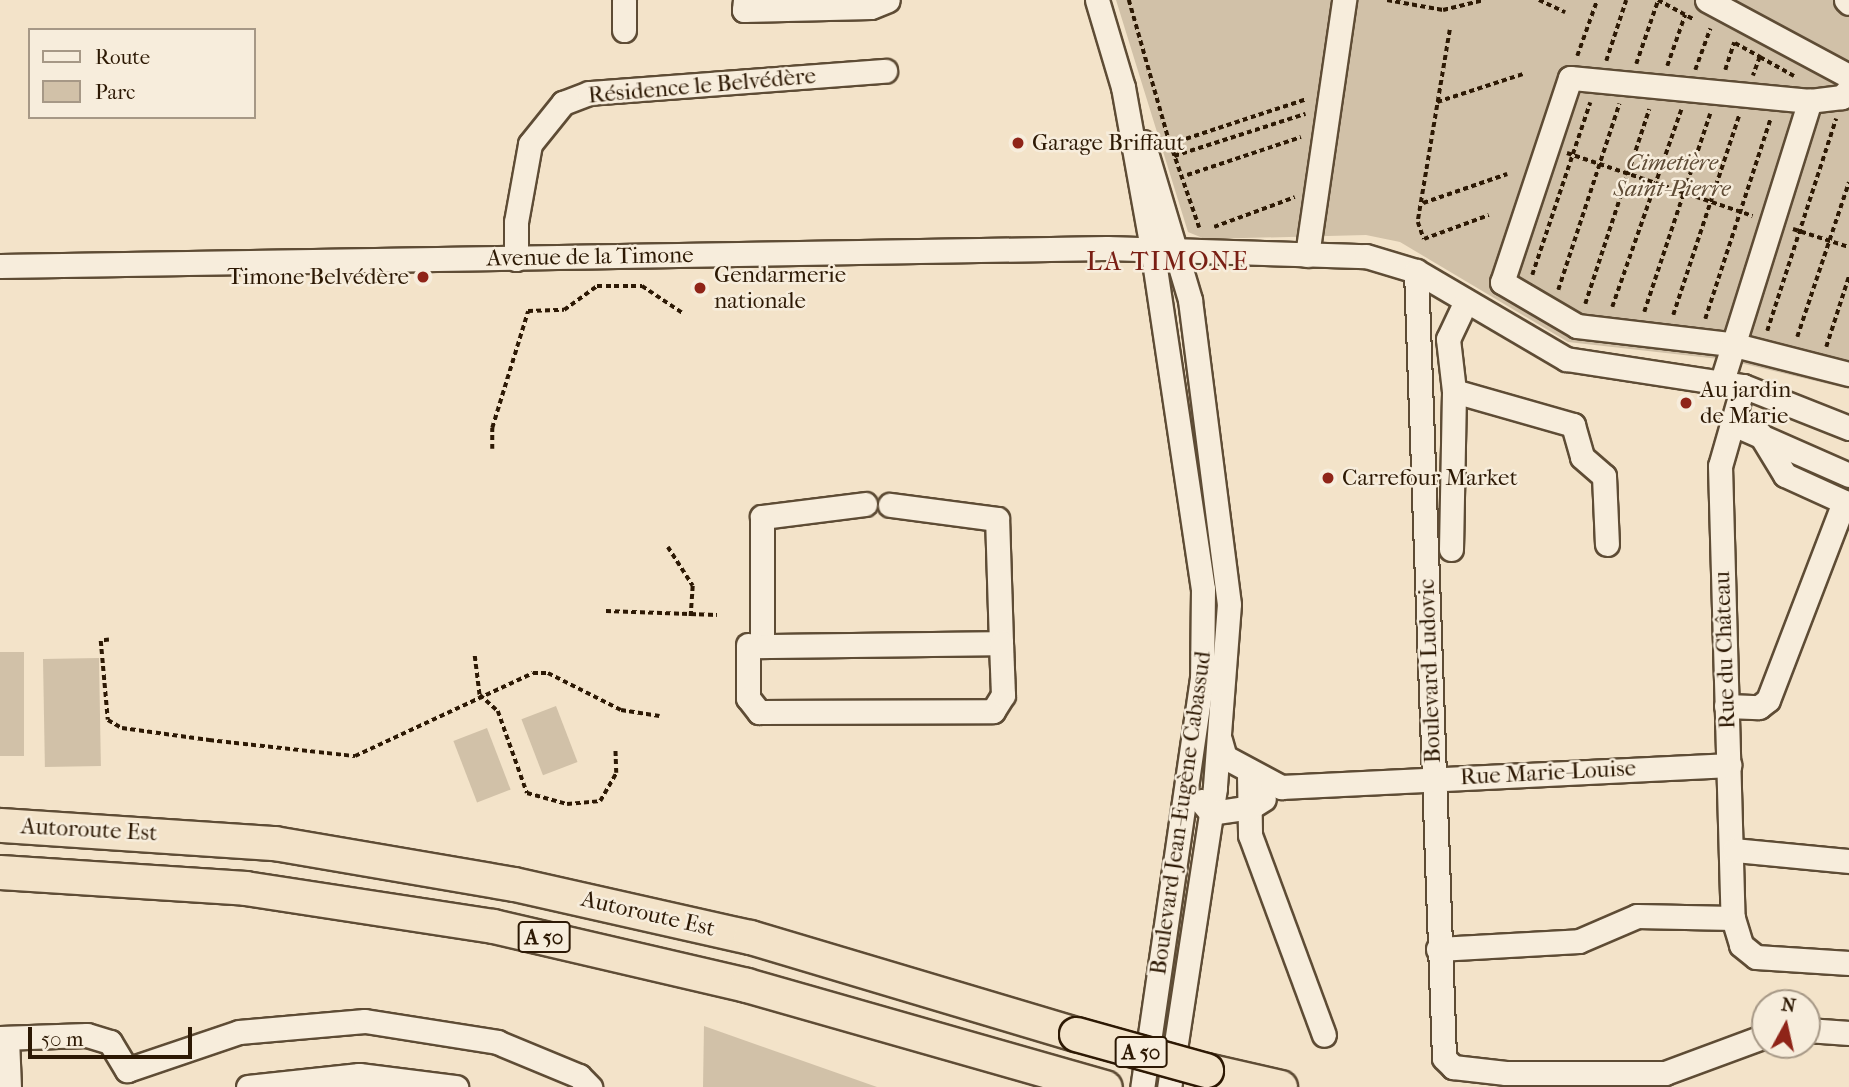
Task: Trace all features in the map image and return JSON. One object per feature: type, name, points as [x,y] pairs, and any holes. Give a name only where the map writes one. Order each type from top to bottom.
[{"type":"highway","name":"Autoroute Est","points":[[0,825],[274,843],[514,884],[750,937],[1076,1034],[1206,1070],[1280,1087]]},
{"type":"highway","name":"Autoroute Est","points":[[0,872],[245,888],[492,926],[746,985],[1090,1083]]},
{"type":"street","points":[[624,0],[624,30]]},
{"type":"street","points":[[744,0],[744,10],[871,7],[888,0]]},
{"type":"street","points":[[1097,0],[1123,86]]},
{"type":"street","points":[[1307,255],[1344,0]]},
{"type":"street","points":[[1707,0],[1847,88]]},
{"type":"street","name":"Résidence le Belvédère","points":[[516,259],[516,222],[530,144],[563,103],[589,93],[885,71]]},
{"type":"street","points":[[1847,88],[1810,101],[1570,78],[1502,282],[1577,326],[1731,344],[1821,362],[1849,374]]},
{"type":"street","name":"Boulevard Jean-Eugène Cabassud","points":[[1123,86],[1152,248],[1196,538],[1205,632],[1193,737],[1142,1087]]},
{"type":"street","name":"Boulevard Jean-Eugène Cabassud","points":[[1123,86],[1180,249],[1220,535],[1230,633],[1211,813],[1169,1087]]},
{"type":"street","name":"Rue du Château","points":[[1733,918],[1734,850],[1726,706],[1720,466],[1731,422],[1731,344],[1810,101]]},
{"type":"street","name":"Avenue de la Timone","points":[[0,266],[1152,248],[1366,256],[1416,271],[1566,359],[1732,384],[1849,428]]},
{"type":"street","name":"Boulevard Ludovic","points":[[1416,271],[1438,949],[1444,1058],[1453,1067],[1665,1073],[1751,1041]]},
{"type":"street","points":[[1451,549],[1454,391],[1448,340],[1466,301]]},
{"type":"street","points":[[1454,391],[1573,425],[1582,457],[1604,476],[1607,544]]},
{"type":"street","points":[[1731,422],[1849,475]]},
{"type":"street","points":[[1726,706],[1759,707],[1768,700],[1847,503],[1785,475],[1760,434]]},
{"type":"street","points":[[865,505],[762,517],[762,646],[1001,643]]},
{"type":"street","points":[[748,645],[748,698],[759,712],[979,711],[1000,706],[997,519],[890,505]]},
{"type":"street","points":[[1196,538],[1220,535]]},
{"type":"street","points":[[1193,737],[1196,795],[1211,813],[1251,807],[1281,787]]},
{"type":"street","name":"Rue Marie-Louise","points":[[1220,740],[1225,757],[1249,775],[1281,787],[1729,765]]},
{"type":"street","points":[[1249,775],[1250,835],[1324,1035]]},
{"type":"street","points":[[1734,850],[1849,861]]},
{"type":"street","points":[[1438,949],[1579,941],[1637,916],[1733,918],[1741,945],[1756,957],[1849,963]]},
{"type":"street","points":[[9,1087],[3,1038],[87,1035],[110,1042],[131,1079],[239,1031],[365,1021],[497,1042],[579,1076],[590,1087]]},
{"type":"street","points":[[1821,1031],[1849,1033]]},
{"type":"street","points":[[248,1087],[359,1076],[456,1087]]},
{"type":"path","points":[[1129,0],[1193,220],[1199,228],[1236,228]]},
{"type":"path","points":[[1387,0],[1443,10],[1484,0]]},
{"type":"path","points":[[1539,0],[1565,12]]},
{"type":"path","points":[[1570,78],[1597,0]]},
{"type":"path","points":[[1525,296],[1626,0]]},
{"type":"path","points":[[1550,312],[1658,0],[1760,57],[1666,337]]},
{"type":"path","points":[[1577,326],[1685,15]]},
{"type":"path","points":[[1605,330],[1654,183],[1710,29]]},
{"type":"path","points":[[1450,30],[1418,222],[1424,239],[1489,215]]},
{"type":"path","points":[[1638,333],[1681,191],[1734,42]]},
{"type":"path","points":[[1437,102],[1523,74]]},
{"type":"path","points":[[1761,350],[1802,232],[1847,88]]},
{"type":"path","points":[[1170,144],[1331,97]]},
{"type":"path","points":[[1174,156],[1331,97]]},
{"type":"path","points":[[1698,341],[1778,98]]},
{"type":"path","points":[[1187,175],[1326,129]]},
{"type":"path","points":[[1546,146],[1849,247]]},
{"type":"path","points":[[1423,202],[1507,174]]},
{"type":"path","points":[[1791,356],[1849,181]]},
{"type":"path","points":[[1225,226],[1306,192]]},
{"type":"path","points":[[1299,207],[1300,195]]},
{"type":"path","points":[[1821,362],[1849,275]]},
{"type":"path","points":[[492,449],[492,428],[528,311],[564,310],[597,286],[642,286],[684,314]]},
{"type":"path","points":[[668,547],[693,586],[691,618]]},
{"type":"path","points":[[606,611],[691,618],[718,615]]},
{"type":"path","points":[[109,639],[101,641],[102,709],[122,728],[355,756],[480,695],[533,673],[548,673],[621,710],[660,716]]},
{"type":"path","points":[[475,656],[480,695],[498,711],[527,793],[566,804],[600,802],[616,773],[615,748]]},
{"type":"green space","name":"Cimetière Saint-Pierre","points":[[1116,0],[1849,0],[1849,389],[1728,360],[1568,342],[1400,242],[1366,235],[1205,239],[1188,232]]},
{"type":"green space","points":[[0,652],[24,652],[24,756],[0,756]]},
{"type":"green space","points":[[99,658],[101,766],[45,767],[43,659]]},
{"type":"green space","points":[[556,706],[578,762],[543,775],[521,719]]},
{"type":"green space","points":[[487,728],[511,790],[477,803],[453,741]]},
{"type":"green space","points":[[704,1026],[877,1087],[703,1087]]},
{"type":"place","name":"Garage Briffaut","points":[[1018,143]]},
{"type":"place","name":"Timone Belvédère","points":[[423,277]]},
{"type":"place","name":"Gendarmerie nationale","points":[[700,288]]},
{"type":"place","name":"Au jardin de Marie","points":[[1686,403]]},
{"type":"place","name":"Carrefour Market","points":[[1328,478]]},
{"type":"district","name":"LA TIMONE","points":[[1168,262]]}]
